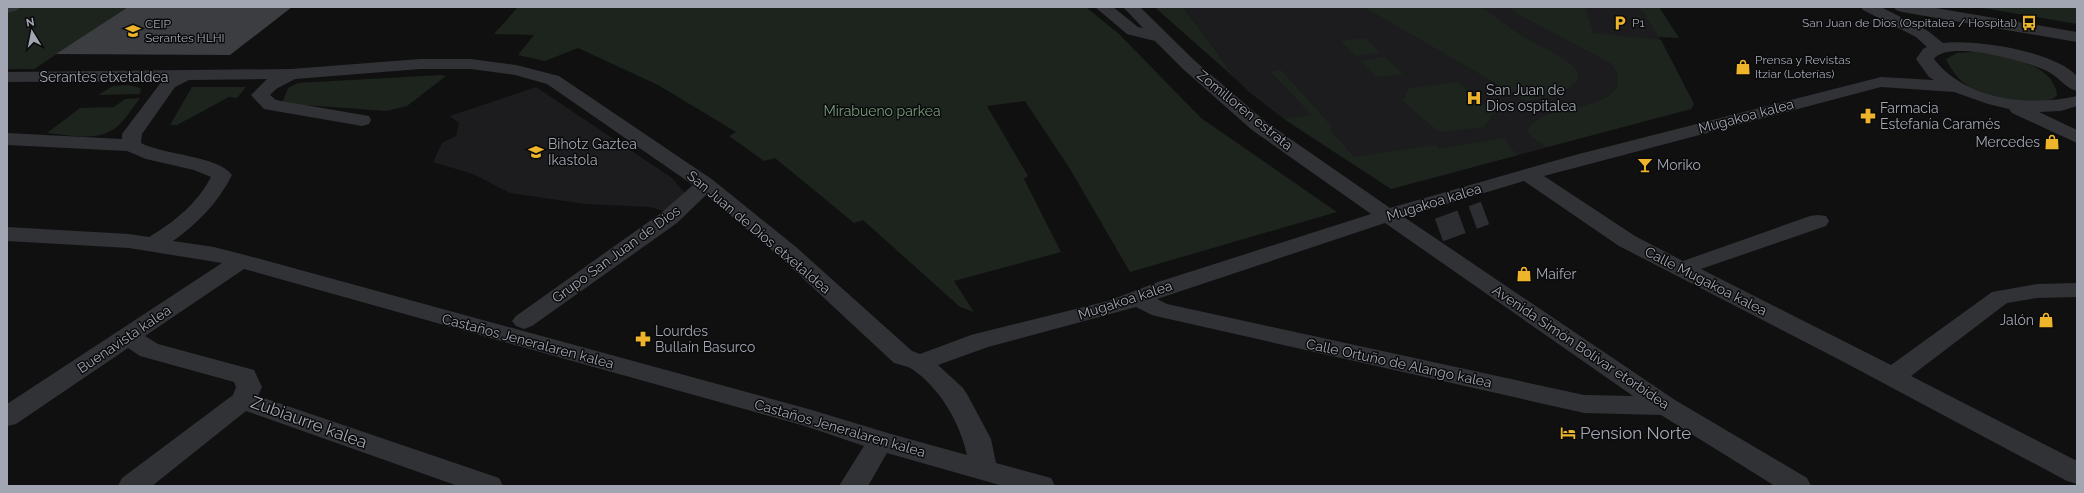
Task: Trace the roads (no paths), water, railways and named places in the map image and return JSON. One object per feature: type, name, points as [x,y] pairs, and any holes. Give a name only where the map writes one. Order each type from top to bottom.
[{"type":"street","points":[[7,8],[12,7]]},
{"type":"street","points":[[1103,7],[1133,30],[1160,37]]},
{"type":"street","name":"Zomilloren estrata","points":[[1131,7],[1160,37],[1259,126],[1388,216]]},
{"type":"street","points":[[1869,7],[1922,34],[1942,48]]},
{"type":"street","points":[[1902,7],[1940,10],[2036,31],[2077,37]]},
{"type":"street","points":[[1940,10],[1942,48]]},
{"type":"street","points":[[2036,31],[2044,64]]},
{"type":"street","points":[[2077,86],[2062,73],[2044,64],[1998,50],[1975,47],[1942,48],[1929,53],[1925,59],[1937,76],[1956,87],[2002,102],[2077,137]]},
{"type":"street","name":"San Juan de Dios etxetaldea","points":[[362,120],[270,105],[260,95],[270,86],[291,74],[420,64],[471,64],[516,70],[553,80],[706,184],[788,252],[903,357],[920,363]]},
{"type":"street","points":[[184,76],[291,74]]},
{"type":"street","name":"Serantes etxetaldea","points":[[7,77],[184,76]]},
{"type":"street","name":"Serantes etxetaldea","points":[[131,145],[132,134],[169,83],[184,76]]},
{"type":"street","name":"Mugakoa kalea","points":[[920,363],[980,341],[1116,306],[1137,297],[1388,216],[1527,174],[1881,82],[1956,87]]},
{"type":"street","points":[[2002,102],[2051,107],[2077,101]]},
{"type":"street","points":[[7,139],[131,145],[143,154],[211,168],[222,175],[217,186],[197,211],[176,230],[154,244]]},
{"type":"street","name":"Calle Mugakoa kalea","points":[[1527,174],[1627,241],[1684,268],[2077,474]]},
{"type":"street","name":"Grupo San Juan de Dios","points":[[524,321],[669,218],[706,184]]},
{"type":"street","name":"Avenida Simón Bolívar etorbidea","points":[[1388,216],[1666,406],[1796,486]]},
{"type":"street","points":[[1684,268],[1818,220]]},
{"type":"street","name":"Castaños Jeneralaren kalea","points":[[7,234],[129,241],[214,254],[812,419],[881,441],[1041,486]]},
{"type":"street","name":"Buenavista kalea","points":[[7,417],[129,337],[152,319],[241,262]]},
{"type":"street","points":[[1892,377],[2000,297],[2037,291],[2077,290]]},
{"type":"street","name":"Calle Ortuño de Alango kalea","points":[[1137,297],[1160,310],[1584,404],[1666,406]]},
{"type":"street","name":"Zubiaurre kalea","points":[[129,337],[149,350],[245,376],[249,387],[244,400],[489,486]]},
{"type":"street","points":[[920,363],[954,394],[977,439],[984,470]]},
{"type":"street","points":[[132,486],[244,400]]},
{"type":"street","points":[[853,486],[862,475],[881,441]]},
{"type":"tunnel","points":[[1439,230],[1485,213]]},
{"type":"place","name":"P1","points":[[1620,23]]},
{"type":"place","name":"San Juan de Dios (Ospitalea / Hospital)","points":[[2029,23]]},
{"type":"place","name":"CEIP Serantes HLHI","points":[[133,31]]},
{"type":"place","name":"Prensa y Revistas Itziar (Loterías)","points":[[1743,67]]},
{"type":"place","name":"San Juan de Dios ospitalea","points":[[1474,98]]},
{"type":"place","name":"Farmacia Estefanía Caramés","points":[[1868,116]]},
{"type":"place","name":"Mercedes","points":[[2052,142]]},
{"type":"place","name":"Bihotz Gaztea Ikastola","points":[[536,152]]},
{"type":"place","name":"Moriko","points":[[1645,165]]},
{"type":"place","name":"Maifer","points":[[1524,274]]},
{"type":"place","name":"Jalón","points":[[2046,320]]},
{"type":"place","name":"Lourdes Bullaín Basurco","points":[[643,339]]},
{"type":"place","name":"Pension Norte","points":[[1568,433]]},
{"type":"park label","name":"Mirabueno parkea","points":[[882,111]]}]
